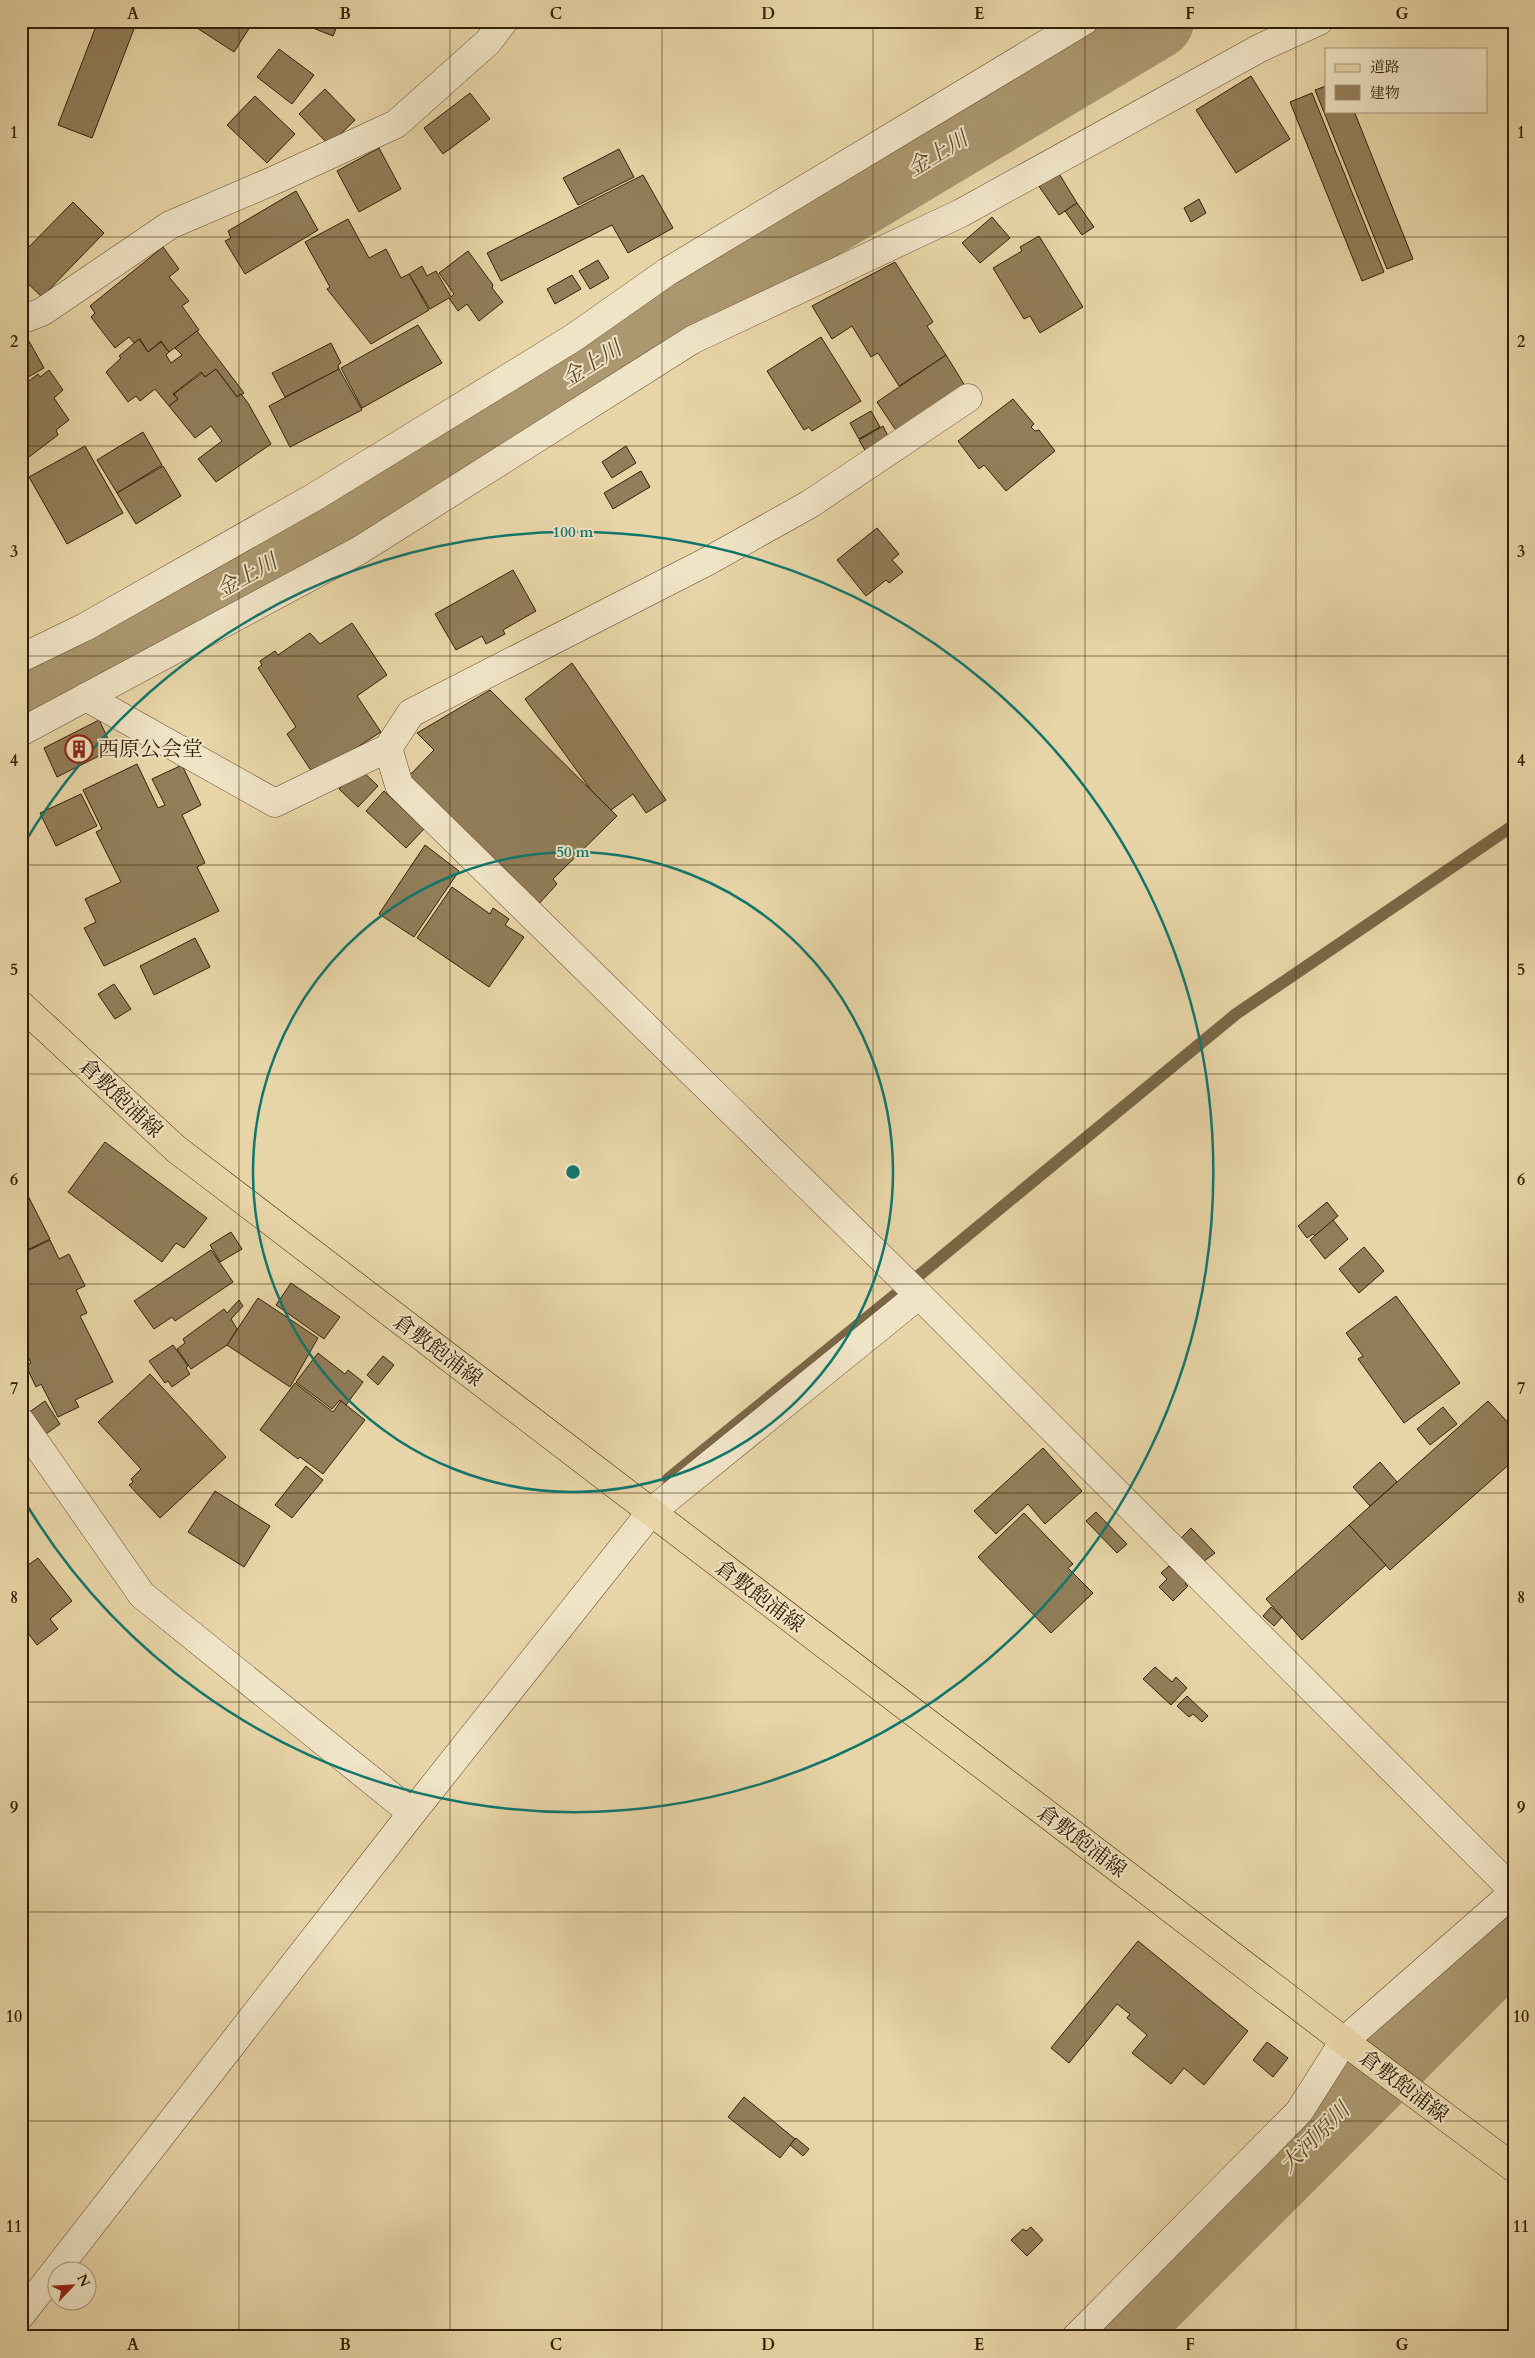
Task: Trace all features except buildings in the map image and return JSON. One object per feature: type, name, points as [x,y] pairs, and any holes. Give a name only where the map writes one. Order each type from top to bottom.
[{"type":"main road","name":"倉敷飽浦線","points":[[21,1005],[176,1149],[1395,2080],[1514,2168]]},
{"type":"street","points":[[21,320],[42,312],[170,225],[277,179],[396,124],[488,42],[504,21]]},
{"type":"street","points":[[21,658],[85,627],[316,496],[573,338],[667,272],[1084,21]]},
{"type":"street","points":[[21,732],[360,550],[692,340],[961,212],[1260,48],[1319,21]]},
{"type":"street","points":[[86,697],[275,803],[388,748],[411,713],[708,561],[810,504],[968,398]]},
{"type":"street","points":[[388,748],[398,785],[919,1296],[1514,1891],[1352,2047],[1299,2112],[1076,2337]]},
{"type":"street","points":[[21,2316],[412,1813],[651,1512],[919,1296]]},
{"type":"street","points":[[21,1422],[142,1595],[412,1813]]},
{"type":"waterway","name":"金上川","points":[[21,695],[108,651],[277,557],[444,456],[805,231],[1156,21]]},
{"type":"waterway","points":[[917,1277],[1236,1014],[1514,825]]},
{"type":"waterway","points":[[668,1479],[895,1295]]},
{"type":"waterway","name":"大河原川","points":[[1114,2337],[1514,1937]]},
{"type":"place","name":"西原公会堂","points":[[79,749]]}]
